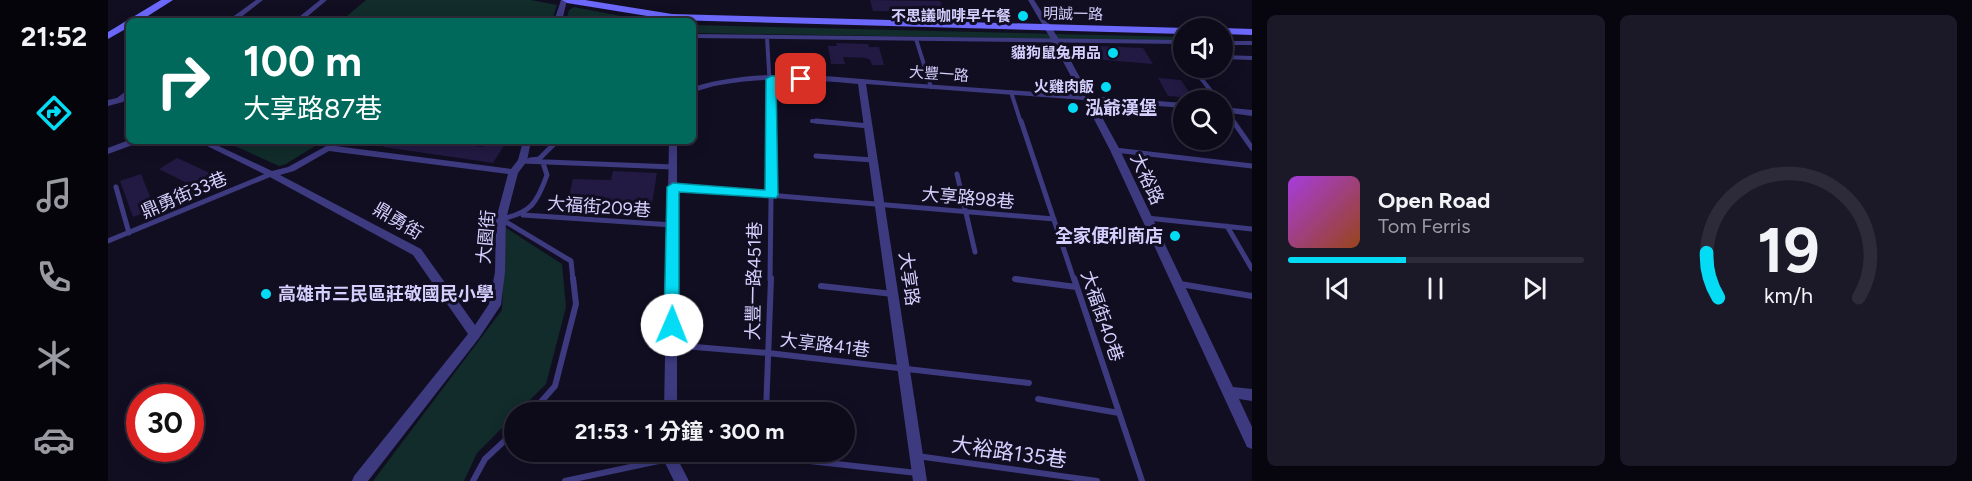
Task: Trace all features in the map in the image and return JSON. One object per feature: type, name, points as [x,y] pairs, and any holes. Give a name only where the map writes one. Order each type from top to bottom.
[{"type":"street","points":[[138,18],[158,6],[182,0]]},
{"type":"street","points":[[235,18],[260,0]]},
{"type":"street","points":[[302,18],[324,0]]},
{"type":"street","points":[[559,18],[565,0]]},
{"type":"street","name":"明誠一路","points":[[565,0],[672,17],[1173,31]]},
{"type":"street","name":"大裕路","points":[[1031,0],[1050,29],[1115,150],[1252,442]]},
{"type":"street","points":[[151,18],[169,4]]},
{"type":"street","points":[[108,36],[126,25]]},
{"type":"street","points":[[1233,31],[1252,32]]},
{"type":"street","points":[[108,44],[126,34]]},
{"type":"street","name":"大豐一路","points":[[696,89],[735,79],[862,82],[1173,105]]},
{"type":"street","name":"大享路","points":[[862,82],[919,477]]},
{"type":"street","points":[[108,103],[120,100],[126,95]]},
{"type":"street","points":[[108,98],[126,103]]},
{"type":"street","points":[[1233,110],[1252,113]]},
{"type":"street","points":[[108,151],[127,144]]},
{"type":"street","name":"鼎勇街","points":[[207,144],[271,174],[417,252],[475,334]]},
{"type":"street","name":"大園街","points":[[475,334],[495,305],[500,272],[501,219],[513,172],[522,161],[526,144]]},
{"type":"street","points":[[670,402],[673,144]]},
{"type":"street","points":[[271,174],[291,169],[328,148],[513,172]]},
{"type":"street","points":[[359,481],[475,334]]},
{"type":"street","points":[[1229,392],[1252,395]]},
{"type":"street","points":[[673,462],[682,481]]},
{"type":"lane","name":"明誠一路","points":[[696,36],[1173,42]]},
{"type":"lane","points":[[767,37],[771,79]]},
{"type":"lane","points":[[916,39],[931,87]]},
{"type":"lane","points":[[1233,43],[1252,44]]},
{"type":"lane","points":[[1233,57],[1252,58]]},
{"type":"lane","points":[[1201,78],[1210,90]]},
{"type":"lane","name":"大豐一路451巷","points":[[766,402],[771,79]]},
{"type":"lane","name":"大福街40巷","points":[[1011,92],[1142,481]]},
{"type":"lane","points":[[812,121],[869,126]]},
{"type":"lane","points":[[1233,122],[1252,148]]},
{"type":"lane","points":[[522,161],[539,159],[554,144]]},
{"type":"lane","points":[[1115,150],[1252,166]]},
{"type":"lane","points":[[816,156],[873,160]]},
{"type":"lane","points":[[522,161],[673,167]]},
{"type":"lane","points":[[523,215],[540,196],[544,186],[548,175],[543,163]]},
{"type":"lane","name":"鼎勇街33巷","points":[[108,241],[271,174]]},
{"type":"lane","points":[[957,174],[975,252]]},
{"type":"lane","points":[[116,187],[129,233]]},
{"type":"lane","name":"大享路98巷","points":[[673,187],[1054,219]]},
{"type":"lane","name":"大福街209巷","points":[[501,219],[523,215],[673,225]]},
{"type":"lane","points":[[1147,218],[1252,229]]},
{"type":"lane","points":[[501,219],[571,261],[576,304],[555,386],[541,402]]},
{"type":"lane","points":[[1227,226],[1252,269]]},
{"type":"lane","points":[[1015,279],[1076,286]]},
{"type":"lane","points":[[1178,284],[1252,296]]},
{"type":"lane","points":[[821,286],[893,294]]},
{"type":"lane","name":"大享路41巷","points":[[671,345],[768,353],[1029,382]]},
{"type":"lane","points":[[1038,399],[1119,413]]},
{"type":"lane","points":[[473,481],[485,459],[504,441]]},
{"type":"lane","name":"大裕路135巷","points":[[916,456],[1096,481]]},
{"type":"lane","points":[[565,481],[642,462]]},
{"type":"lane","points":[[819,462],[919,477]]},
{"type":"green space","points":[[366,0],[531,0],[557,5],[553,18],[345,18]]},
{"type":"green space","points":[[574,7],[631,18],[567,18],[569,10]]},
{"type":"green space","points":[[696,25],[1173,37],[1173,41],[696,33]]},
{"type":"green space","points":[[231,144],[318,144],[279,166]]},
{"type":"green space","points":[[506,228],[562,264],[566,307],[546,384],[528,402],[504,402],[504,426],[477,453],[464,481],[373,481],[502,310]]},
{"type":"building","points":[[870,0],[940,1],[946,12],[873,11]]},
{"type":"building","points":[[836,43],[868,44],[869,47],[879,47],[884,65],[872,65],[866,58],[843,57],[845,64],[831,64],[828,46],[837,46]]},
{"type":"building","name":"貓狗鼠兔用品","points":[[1075,45],[1143,48],[1153,64],[1081,58]]},
{"type":"building","points":[[1158,78],[1181,80],[1188,90],[1173,90],[1173,96],[1168,96]]},
{"type":"building","points":[[384,144],[458,144],[483,147],[490,144],[505,144],[493,163],[384,147]]},
{"type":"building","points":[[177,158],[224,180],[205,192],[159,169]]},
{"type":"building","points":[[613,171],[657,173],[650,216],[601,214],[605,197],[569,196],[573,179],[611,180]]},
{"type":"building","points":[[141,174],[155,209],[133,217],[120,181]]},
{"type":"place","name":"不思議咖啡早午餐","points":[[1023,16]]},
{"type":"place","name":"貓狗鼠兔用品","points":[[1113,53]]},
{"type":"place","name":"火雞肉飯","points":[[1106,87]]},
{"type":"place","name":"泓爺漢堡","points":[[1073,108]]},
{"type":"place","name":"全家便利商店","points":[[1175,236]]},
{"type":"place","name":"高雄市三民區莊敬國民小學","points":[[266,294]]},
{"type":"route","points":[[672,325],[673,187],[771,195],[771,79],[801,79]]}]
